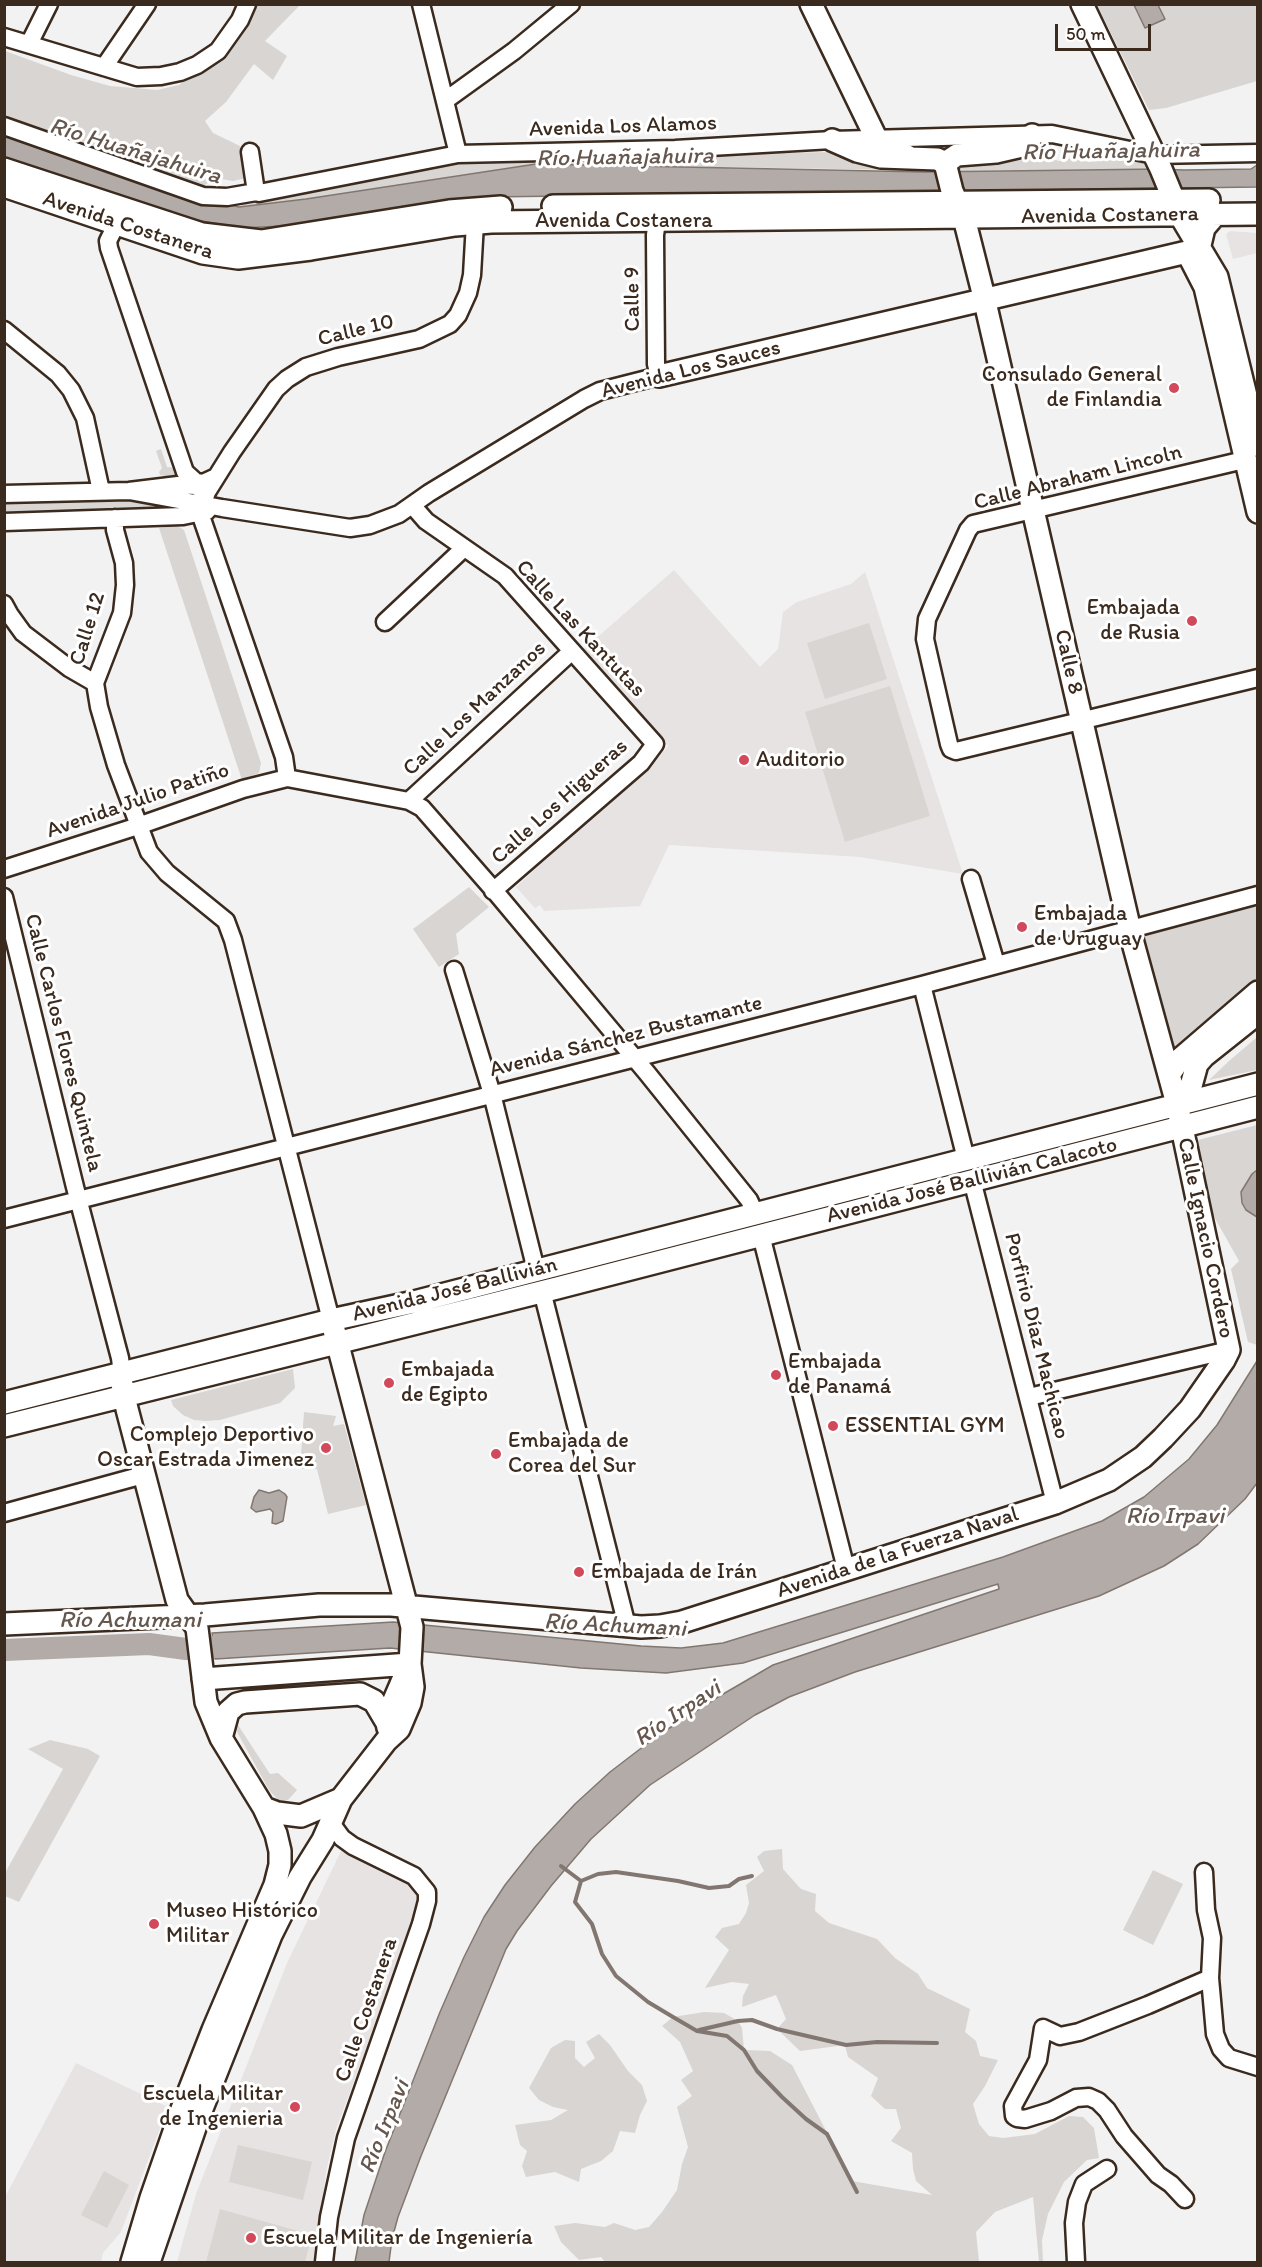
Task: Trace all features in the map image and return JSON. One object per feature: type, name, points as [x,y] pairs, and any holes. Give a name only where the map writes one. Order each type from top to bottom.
[{"type":"main road","points":[[812,4],[877,140],[909,158]]},
{"type":"main road","points":[[1082,4],[1195,242],[1222,289],[1253,454],[1257,512]]},
{"type":"main road","points":[[953,189],[957,156],[996,152],[1022,146],[1029,142],[1032,135]]},
{"type":"main road","points":[[832,140],[868,155],[936,159],[953,189]]},
{"type":"main road","name":"Avenida Costanera","points":[[4,169],[202,234],[261,241],[449,211],[484,208],[953,189],[1175,201],[1257,200]]},
{"type":"main road","name":"Avenida Costanera","points":[[4,186],[203,253],[238,258],[475,223],[657,221],[953,189]]},
{"type":"main road","name":"Calle 8","points":[[953,189],[984,299],[1130,928],[1177,1104]]},
{"type":"main road","name":"Avenida Costanera","points":[[1175,201],[1216,214],[1257,214]]},
{"type":"main road","points":[[1195,242],[1216,214]]},
{"type":"main road","points":[[116,225],[121,219],[127,218],[198,241],[232,244],[261,241]]},
{"type":"main road","name":"Avenida Los Sauces","points":[[659,376],[984,299],[1195,242]]},
{"type":"main road","points":[[1169,1075],[1179,1060],[1257,992]]},
{"type":"main road","points":[[1177,1104],[1191,1086],[1197,1064],[1204,1056],[1257,1013]]},
{"type":"main road","name":"Avenida José Ballivián Calacoto","points":[[905,1174],[1257,1084]]},
{"type":"main road","name":"Calle Ignacio Cordero","points":[[1177,1104],[1229,1350]]},
{"type":"main road","name":"Avenida José Ballivián Calacoto","points":[[761,1235],[1257,1107]]},
{"type":"main road","points":[[966,1159],[972,1180]]},
{"type":"main road","name":"Avenida José Ballivián","points":[[4,1403],[331,1320],[414,1302],[859,1188],[905,1174]]},
{"type":"main road","points":[[755,1213],[761,1235]]},
{"type":"main road","name":"Avenida José Ballivián","points":[[4,1426],[761,1235]]},
{"type":"main road","points":[[132,2262],[191,2112],[271,1935],[331,1823],[341,1799],[386,1732],[399,1729],[410,1703],[413,1687],[410,1660],[415,1616],[331,1320]]},
{"type":"main road","name":"Avenida de la Fuerza Naval","points":[[4,1624],[192,1622],[319,1605],[415,1616],[627,1626],[660,1626],[682,1622],[1055,1503],[1110,1480],[1143,1457],[1190,1409],[1229,1350]]},
{"type":"main road","points":[[122,1374],[124,1397],[177,1600],[192,1622],[203,1670],[206,1702],[221,1738],[264,1808],[276,1834],[280,1851],[278,1875],[213,2030],[191,2112]]},
{"type":"main road","points":[[203,1670],[410,1660]]},
{"type":"main road","points":[[221,1738],[228,1712],[237,1704],[360,1694],[374,1701],[386,1732]]},
{"type":"main road","points":[[264,1808],[301,1816],[341,1799]]},
{"type":"main road","points":[[149,2262],[173,2160]]},
{"type":"street","points":[[29,44],[49,4]]},
{"type":"street","points":[[104,68],[147,4]]},
{"type":"street","points":[[4,37],[137,77],[162,76],[197,65],[218,51],[240,20],[247,4]]},
{"type":"street","points":[[421,4],[458,154]]},
{"type":"street","points":[[446,100],[514,51],[571,4]]},
{"type":"street","name":"Avenida Los Alamos","points":[[4,126],[203,195],[227,197],[259,193],[458,154],[675,149],[832,140],[1052,134],[1075,137],[1157,162],[1257,153]]},
{"type":"street","points":[[250,152],[256,192]]},
{"type":"street","name":"Calle 9","points":[[657,221],[655,234],[656,364],[659,376]]},
{"type":"street","name":"Calle 10","points":[[204,497],[276,388],[287,379],[306,367],[338,357],[418,339],[450,324],[458,315],[468,294],[472,275],[475,223]]},
{"type":"street","points":[[116,225],[111,234],[109,248],[182,479]]},
{"type":"street","points":[[4,330],[57,374],[71,390],[85,418],[101,491]]},
{"type":"street","name":"Avenida Los Sauces","points":[[204,497],[222,508],[350,528],[370,525],[412,506],[429,493],[584,399],[600,391],[659,376]]},
{"type":"street","name":"Calle Abraham Lincoln","points":[[1082,722],[956,751],[951,749],[925,639],[927,620],[968,530],[973,524],[1253,454]]},
{"type":"street","points":[[129,491],[182,479],[203,483],[204,497],[284,757],[287,778],[409,801],[422,808],[647,1073],[749,1200],[755,1213]]},
{"type":"street","points":[[4,494],[129,491],[204,497]]},
{"type":"street","points":[[4,522],[183,516],[204,497]]},
{"type":"street","name":"Calle Las Kantutas","points":[[412,506],[426,521],[505,576],[655,744]]},
{"type":"street","name":"Calle 12","points":[[115,518],[115,530],[124,563],[125,585],[122,613],[95,683],[99,707],[138,826],[149,852],[167,873],[226,921],[233,940],[331,1320]]},
{"type":"street","points":[[385,622],[464,549]]},
{"type":"street","name":"Calle 12","points":[[4,604],[23,633],[69,668],[95,683]]},
{"type":"street","name":"Calle Los Manzanos","points":[[409,801],[572,651]]},
{"type":"street","points":[[1082,722],[1257,678]]},
{"type":"street","name":"Calle Los Higueras","points":[[494,891],[641,764],[655,744]]},
{"type":"street","name":"Avenida Julio Patiño","points":[[4,869],[243,789],[287,778]]},
{"type":"street","points":[[971,879],[996,964]]},
{"type":"street","name":"Avenida Sánchez Bustamante","points":[[4,1219],[922,985],[1257,895]]},
{"type":"street","name":"Calle Carlos Flores Quintela","points":[[4,897],[122,1374]]},
{"type":"street","points":[[454,970],[492,1094],[536,1270]]},
{"type":"street","points":[[922,985],[966,1159]]},
{"type":"street","name":"Porfirio Díaz Machicao","points":[[972,1180],[1055,1503]]},
{"type":"street","points":[[761,1235],[846,1569]]},
{"type":"street","points":[[543,1291],[627,1626]]},
{"type":"street","points":[[1029,1397],[1229,1350]]},
{"type":"street","points":[[4,1513],[143,1475]]},
{"type":"street","name":"Calle Costanera","points":[[324,2262],[329,2217],[346,2138],[427,1901],[427,1892],[414,1876],[353,1846],[342,1838],[331,1823]]},
{"type":"street","points":[[1204,1872],[1206,1910],[1212,1938],[1210,1978],[1215,2034],[1221,2049],[1229,2058],[1257,2067]]},
{"type":"street","points":[[1185,2199],[1158,2175],[1124,2136],[1107,2110],[1098,2101],[1089,2097],[1076,2098],[1051,2111],[1025,2119],[1014,2116],[1013,2106],[1038,2060],[1043,2028],[1060,2036],[1079,2032],[1148,2006],[1210,1978]]},
{"type":"street","points":[[1076,2262],[1074,2223],[1077,2202],[1084,2184],[1107,2169]]},
{"type":"shaded area","points":[[255,5],[300,5],[265,41],[287,56],[273,80],[254,64],[226,102],[205,121],[213,133],[240,146],[246,178],[233,181],[216,178],[203,186],[176,180],[5,123],[5,51],[71,75],[110,86],[157,90],[179,85],[224,52]]},
{"type":"shaded area","points":[[1097,5],[1257,5],[1257,81],[1166,108],[1149,110]]},
{"type":"shaded area","points":[[833,152],[894,166],[898,170],[536,164],[239,207],[258,196],[457,158]]},
{"type":"shaded area","points":[[1036,154],[1059,161],[1071,158],[1089,162],[1125,159],[1142,163],[1150,169],[955,171],[959,163]]},
{"type":"shaded area","points":[[1230,231],[1257,233],[1257,253],[1233,259],[1226,234]]},
{"type":"shaded area","points":[[161,449],[167,467],[176,468],[176,479],[165,481],[165,476],[160,475],[162,468],[156,451]]},
{"type":"shaded area","points":[[136,498],[180,508],[5,512],[4,502]]},
{"type":"shaded area","points":[[177,526],[184,530],[261,763],[259,773],[242,780],[159,528]]},
{"type":"shaded area","points":[[674,570],[760,667],[778,649],[783,612],[797,602],[851,584],[865,572],[963,874],[860,857],[669,845],[640,906],[544,911],[540,905],[535,908],[516,887],[652,766],[668,746],[584,649]]},
{"type":"shaded area","points":[[869,623],[887,679],[825,699],[807,643]]},
{"type":"shaded area","points":[[890,686],[930,816],[845,842],[805,712]]},
{"type":"shaded area","points":[[469,887],[489,907],[456,934],[459,954],[439,967],[413,929]]},
{"type":"shaded area","points":[[1257,901],[1257,981],[1178,1048],[1169,1046],[1141,934]]},
{"type":"shaded area","points":[[1257,1037],[1257,1070],[1209,1080],[1229,1061]]},
{"type":"shaded area","points":[[1257,1125],[1257,1345],[1248,1342],[1231,1269],[1239,1261],[1212,1213],[1196,1146],[1198,1140]]},
{"type":"shaded area","points":[[293,1369],[295,1388],[280,1403],[220,1420],[194,1420],[183,1415],[173,1406],[171,1400]]},
{"type":"shaded area","name":"Complejo Deportivo Oscar Estrada Jimenez","points":[[304,1412],[336,1416],[333,1426],[344,1424],[366,1505],[328,1514],[317,1469],[300,1469]]},
{"type":"shaded area","points":[[238,1725],[270,1774],[278,1773],[297,1790],[288,1800],[280,1802],[269,1790],[237,1732]]},
{"type":"shaded area","points":[[50,1740],[88,1749],[100,1756],[19,1902],[5,1896],[5,1873],[63,1769],[28,1749]]},
{"type":"shaded area","points":[[342,1849],[413,1884],[421,1896],[417,1914],[336,2129],[326,2172],[316,2262],[177,2262],[196,2194],[287,1963]]},
{"type":"shaded area","points":[[782,1849],[783,1869],[801,1889],[816,1894],[815,1911],[829,1923],[877,1939],[895,1958],[918,1974],[927,1988],[970,2009],[965,2032],[976,2041],[980,2056],[998,2060],[973,2104],[979,2124],[989,2136],[1003,2138],[1035,2134],[1069,2116],[1083,2117],[1094,2128],[1099,2158],[1087,2160],[1064,2182],[1048,2214],[1042,2240],[1043,2262],[1039,2262],[1033,2197],[995,2212],[976,2232],[979,2262],[605,2262],[601,2257],[579,2260],[561,2242],[554,2226],[575,2223],[605,2227],[614,2223],[635,2230],[649,2227],[677,2190],[688,2147],[677,2107],[692,2096],[681,2080],[693,2071],[680,2042],[662,2026],[673,2017],[704,2012],[724,2013],[738,2021],[742,2028],[744,2050],[770,2051],[792,2065],[852,2181],[932,2195],[916,2181],[912,2153],[891,2141],[901,2128],[896,2109],[885,2109],[871,2096],[878,2078],[848,2057],[845,2045],[800,2051],[777,2029],[786,2019],[776,1995],[742,2007],[743,1996],[749,1984],[732,1982],[705,1988],[729,1950],[715,1937],[722,1928],[739,1924],[749,1903],[746,1885],[764,1871],[757,1857],[764,1851]]},
{"type":"shaded area","points":[[1153,1870],[1183,1884],[1153,1945],[1123,1930]]},
{"type":"shaded area","points":[[599,2034],[642,2085],[647,2101],[635,2133],[620,2131],[613,2151],[601,2161],[581,2169],[579,2182],[555,2172],[526,2177],[522,2166],[527,2151],[520,2145],[515,2125],[551,2120],[568,2110],[553,2107],[539,2100],[529,2088],[551,2048],[565,2040],[575,2041],[575,2058],[584,2067],[595,2058],[586,2042]]},
{"type":"shaded area","points":[[76,2063],[168,2107],[121,2232],[103,2253],[101,2262],[5,2262],[5,2197]]},
{"type":"shaded area","points":[[238,2145],[312,2162],[303,2200],[229,2182]]},
{"type":"shaded area","points":[[104,2171],[129,2185],[107,2228],[81,2215]]},
{"type":"shaded area","points":[[220,2209],[312,2235],[305,2262],[206,2262]]},
{"type":"water","points":[[1134,5],[1158,5],[1165,19],[1145,28]]},
{"type":"water","name":"Río Huañajahuira","points":[[5,132],[184,193],[239,207],[536,164],[924,172],[1251,169],[1257,165],[1258,187],[487,197],[450,200],[283,226],[241,228],[191,219],[5,159]]},
{"type":"water","points":[[1257,1170],[1257,1217],[1246,1210],[1242,1203],[1241,1192]]},
{"type":"water","name":"Río Irpavi","points":[[1257,1361],[1257,1483],[1245,1499],[1198,1544],[1164,1566],[1099,1596],[855,1672],[789,1697],[755,1715],[650,1785],[591,1839],[551,1886],[506,1949],[398,2217],[389,2262],[355,2262],[364,2215],[385,2152],[464,1957],[484,1917],[505,1885],[535,1847],[575,1804],[610,1772],[657,1736],[773,1665],[999,1589],[998,1584],[743,1663],[666,1673],[581,1668],[390,1648],[215,1659],[212,1633],[393,1622],[641,1646],[681,1648],[723,1643],[1003,1557],[1102,1521],[1144,1497],[1189,1459],[1217,1425]]},
{"type":"water","points":[[259,1490],[269,1493],[279,1490],[285,1494],[287,1497],[283,1521],[272,1523],[273,1512],[270,1509],[256,1512],[251,1508]]},
{"type":"waterway","name":"Río Achumani","points":[[4,1650],[149,1644],[186,1649],[242,1645]]},
{"type":"waterway","points":[[561,1866],[581,1881],[575,1902],[592,1924],[602,1954],[616,1976],[648,2002],[697,2031],[727,2036],[744,2050],[757,2071],[782,2097],[827,2134],[857,2192]]},
{"type":"waterway","points":[[581,1881],[598,1874],[616,1872],[709,1888],[729,1886],[739,1879],[752,1876]]},
{"type":"waterway","points":[[699,2030],[752,2020],[777,2029],[846,2045],[877,2042],[937,2043]]},
{"type":"place","name":"Consulado General de Finlandia","points":[[1174,388]]},
{"type":"place","name":"Embajada de Rusia","points":[[1192,621]]},
{"type":"place","name":"Auditorio","points":[[744,760]]},
{"type":"place","name":"Embajada de Uruguay","points":[[1022,927]]},
{"type":"place","name":"Embajada de Panamá","points":[[776,1375]]},
{"type":"place","name":"Embajada de Egipto","points":[[389,1383]]},
{"type":"place","name":"ESSENTIAL GYM","points":[[833,1426]]},
{"type":"place","name":"Complejo Deportivo Oscar Estrada Jimenez","points":[[326,1448]]},
{"type":"place","name":"Embajada de Corea del Sur","points":[[496,1454]]},
{"type":"place","name":"Embajada de Irán","points":[[579,1572]]},
{"type":"place","name":"Museo Histórico Militar","points":[[154,1924]]},
{"type":"place","name":"Escuela Militar de Ingenieria","points":[[295,2107]]},
{"type":"place","name":"Escuela Militar de Ingeniería","points":[[251,2238]]}]
